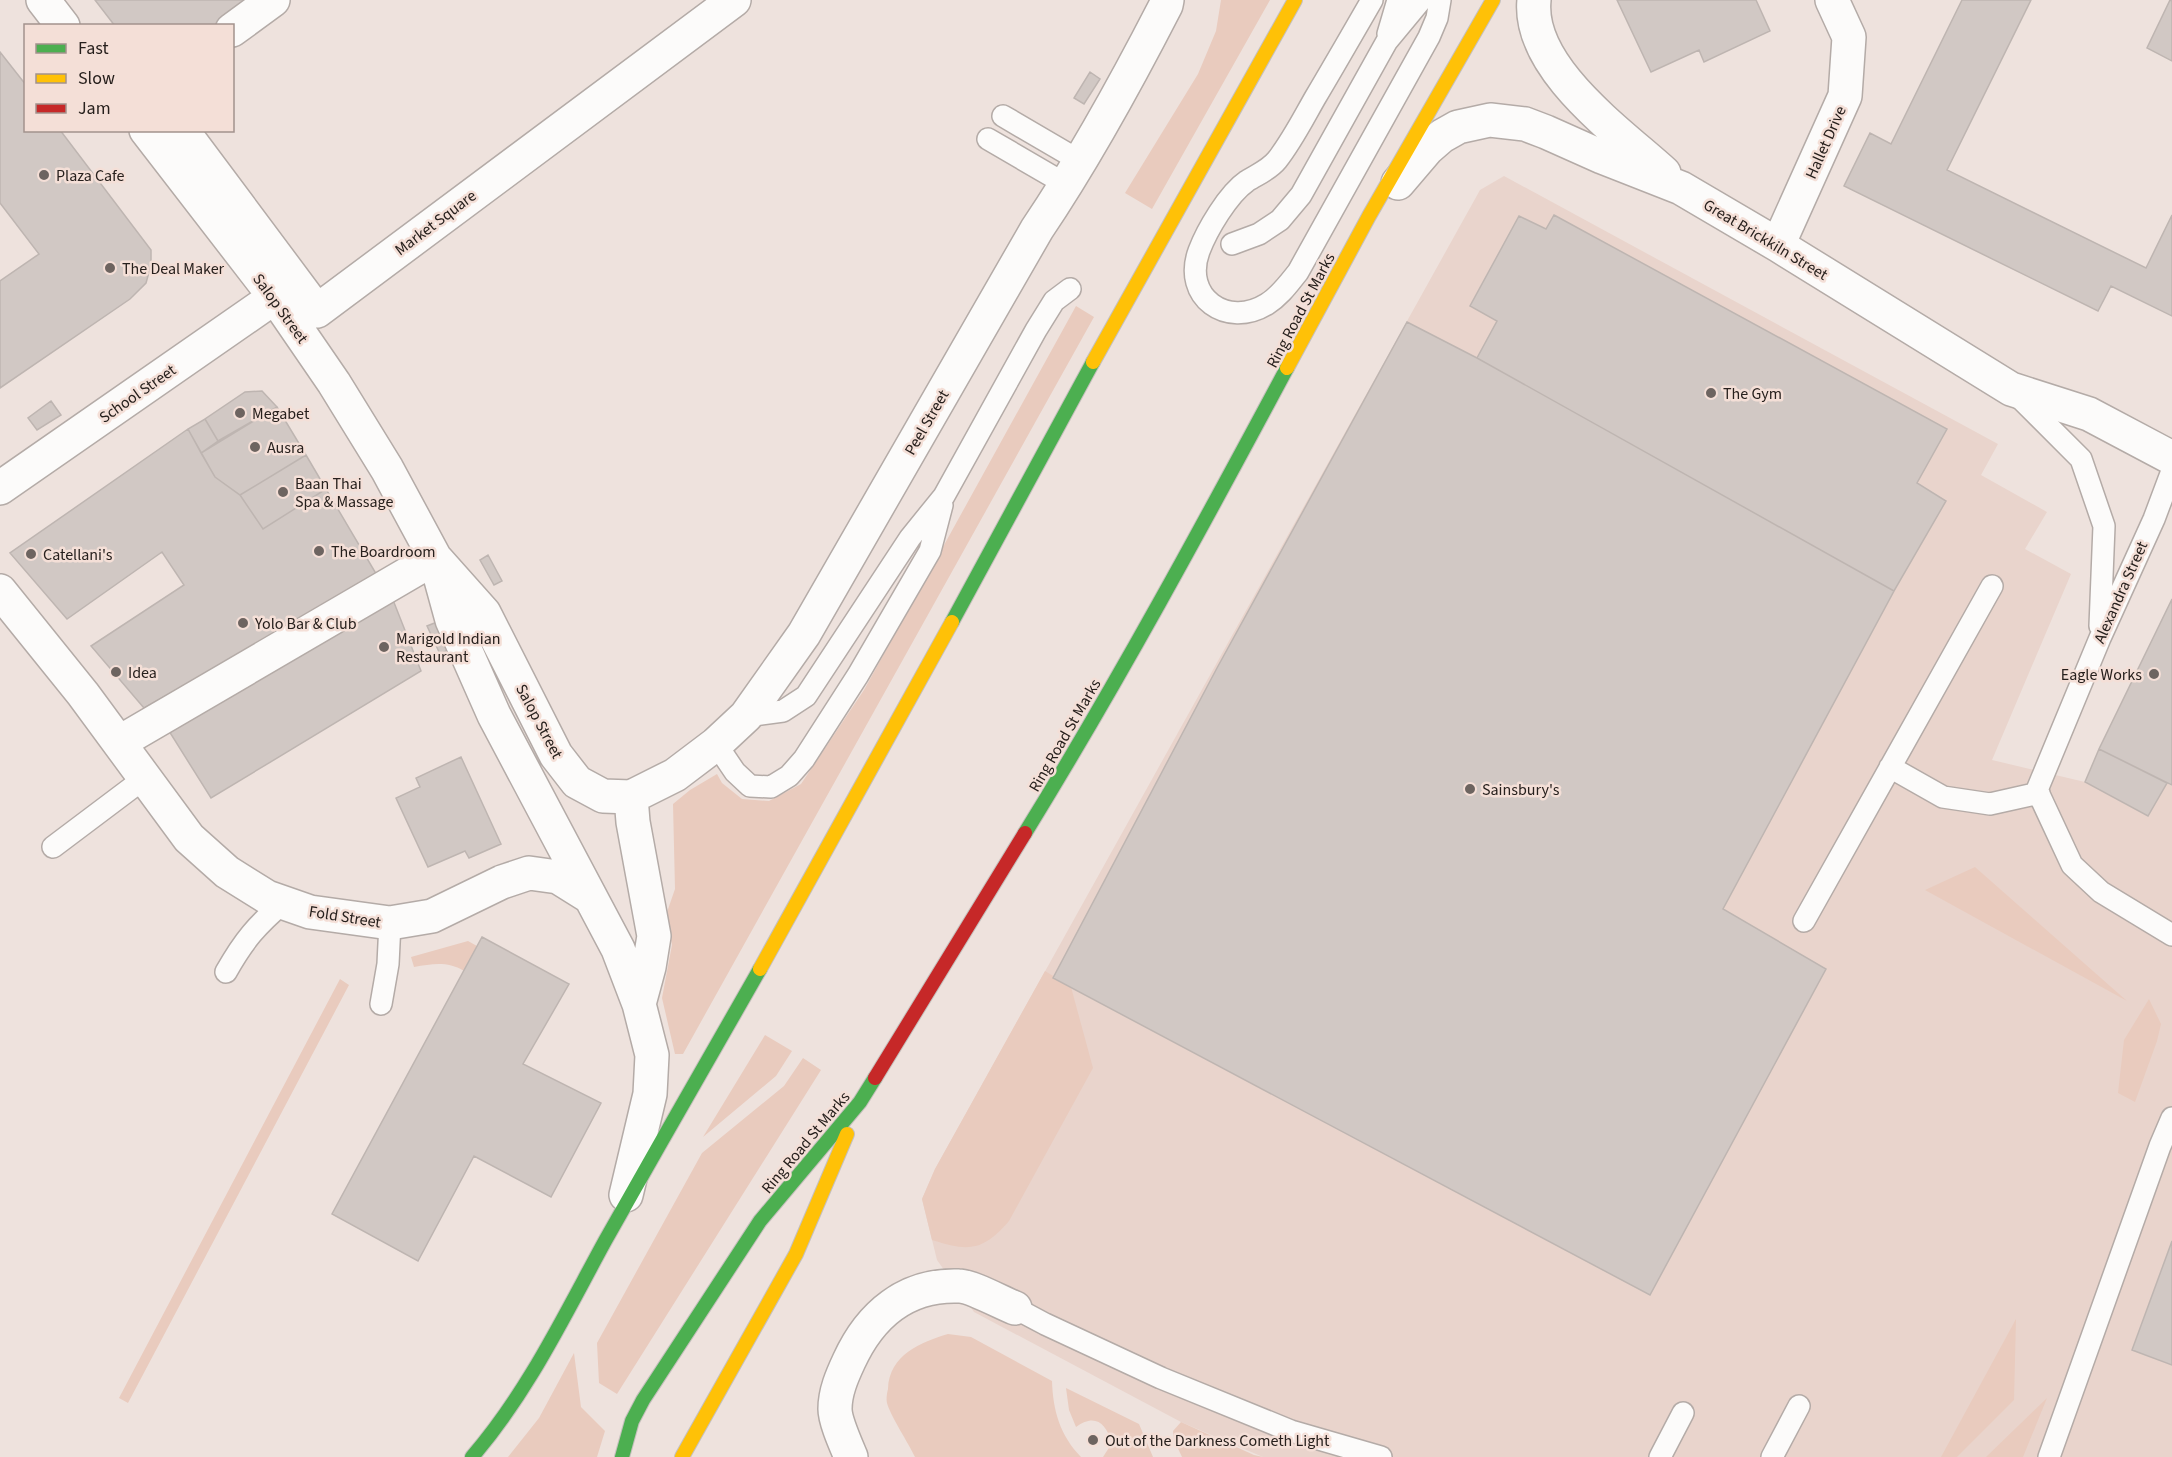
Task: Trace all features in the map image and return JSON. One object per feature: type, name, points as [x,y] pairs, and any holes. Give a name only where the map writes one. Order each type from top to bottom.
[{"type":"highway","points":[[472,1457],[505,1417],[536,1369],[623,1208],[754,981],[1200,166],[1295,0]]},
{"type":"highway","name":"Ring Road St Marks","points":[[622,1457],[632,1421],[643,1400],[760,1221],[860,1102],[1060,776],[1213,506],[1369,216],[1493,0]]},
{"type":"highway","points":[[682,1457],[796,1254],[860,1102]]},
{"type":"street","points":[[43,0],[61,24]]},
{"type":"street","points":[[234,29],[273,0]]},
{"type":"street","name":"Market Square","points":[[184,132],[317,311],[734,0]]},
{"type":"street","name":"Peel Street","points":[[631,797],[675,775],[716,744],[746,716],[804,634],[1037,229],[1073,173],[1149,38],[1167,0]]},
{"type":"street","points":[[1534,0],[1535,21],[1546,56],[1568,86],[1681,188]]},
{"type":"street","name":"Hallet Drive","points":[[1778,245],[1845,96],[1849,37],[1832,0]]},
{"type":"street","name":"Great Brickkiln Street","points":[[1369,216],[1427,149],[1442,136],[1458,128],[1490,120],[1525,124],[1681,188],[2011,389],[2089,414],[2172,458]]},
{"type":"street","name":"Salop Street","points":[[148,132],[275,297],[334,383],[381,459],[435,558],[484,613],[556,755],[577,782],[603,796],[631,797]]},
{"type":"street","name":"School Street","points":[[0,488],[275,297]]},
{"type":"street","points":[[120,742],[435,558]]},
{"type":"street","name":"Salop Street","points":[[435,558],[452,620],[494,715],[618,949],[639,1004],[652,1054],[650,1094],[623,1208]]},
{"type":"street","name":"Fold Street","points":[[0,591],[120,742],[189,838],[227,872],[267,897],[310,912],[390,923],[432,916],[502,882],[529,873],[558,877],[590,897]]},
{"type":"street","points":[[631,797],[633,822],[654,936],[649,968],[639,1004]]},
{"type":"street","points":[[850,1457],[834,1411],[839,1381],[857,1342],[875,1318],[897,1301],[928,1289],[962,1286],[1015,1308]]},
{"type":"lane","points":[[1372,0],[1293,137],[1276,162],[1246,182],[1229,199],[1208,232],[1198,253],[1195,271],[1198,288],[1205,301],[1217,308],[1233,313],[1249,311],[1266,305],[1298,272],[1429,37],[1437,18],[1440,0]]},
{"type":"lane","points":[[1387,41],[1398,0]]},
{"type":"lane","points":[[1232,244],[1259,234],[1280,220],[1301,195],[1387,41],[1421,0]]},
{"type":"lane","points":[[1003,116],[1073,173]]},
{"type":"lane","points":[[988,140],[1073,173]]},
{"type":"lane","points":[[746,716],[783,711],[806,696],[910,538],[944,496],[1036,330],[1054,302],[1070,290]]},
{"type":"lane","points":[[2011,389],[2081,459],[2104,526],[2100,638]]},
{"type":"lane","name":"Alexandra Street","points":[[2039,793],[2037,790],[2100,638],[2154,519],[2172,471]]},
{"type":"lane","points":[[716,744],[735,772],[750,786],[771,787],[789,776],[804,759],[858,675],[930,551],[944,496]]},
{"type":"lane","points":[[1804,921],[1992,586]]},
{"type":"lane","points":[[1890,767],[1943,797],[1990,804],[2039,793],[2072,865],[2101,892],[2172,935]]},
{"type":"lane","points":[[53,847],[146,777]]},
{"type":"lane","points":[[226,972],[241,945],[257,925],[284,902]]},
{"type":"lane","points":[[381,1004],[388,964],[390,923]]},
{"type":"lane","points":[[2049,1457],[2172,1118]]},
{"type":"lane","points":[[1015,1308],[1152,1374],[1291,1431],[1381,1457]]},
{"type":"lane","points":[[1772,1457],[1799,1406]]},
{"type":"lane","points":[[1660,1457],[1683,1413]]},
{"type":"shaded area","points":[[1221,0],[1270,0],[1152,209],[1125,193],[1198,74],[1216,31]]},
{"type":"shaded area","points":[[1504,176],[1998,444],[1981,475],[2047,512],[2025,549],[2071,574],[1992,760],[2085,782],[2148,816],[2167,783],[2172,786],[2172,1457],[1263,1457],[1181,1422],[974,1312],[937,1260],[922,1199],[935,1169],[1480,190]]},
{"type":"shaded area","points":[[1076,306],[1094,317],[683,1054],[675,1054],[662,998],[672,945],[666,915],[675,889],[673,804],[690,790],[717,774],[722,783],[742,799],[769,801],[801,784],[864,690]]},
{"type":"shaded area","points":[[1975,867],[2127,1001],[1925,890]]},
{"type":"shaded area","points":[[468,941],[477,946],[464,971],[434,964],[414,967],[411,957]]},
{"type":"shaded area","points":[[1045,971],[1071,987],[1093,1068],[1009,1221],[1000,1231],[975,1246],[956,1246],[932,1240],[922,1199],[935,1169]]},
{"type":"shaded area","points":[[340,979],[349,985],[128,1403],[119,1398]]},
{"type":"shaded area","points":[[2149,999],[2161,1024],[2135,1102],[2118,1093],[2124,1040]]},
{"type":"shaded area","points":[[765,1035],[792,1051],[776,1076],[703,1137]]},
{"type":"shaded area","points":[[803,1058],[821,1070],[617,1394],[599,1383],[597,1343],[702,1153],[784,1086]]},
{"type":"shaded area","points":[[2016,1319],[2014,1400],[1957,1457],[1941,1457]]},
{"type":"shaded area","points":[[948,1334],[971,1337],[1052,1381],[1059,1422],[1068,1440],[1081,1457],[915,1457],[887,1403],[890,1377],[894,1367],[908,1352],[927,1341]]},
{"type":"shaded area","points":[[574,1353],[581,1407],[605,1431],[597,1457],[508,1457],[539,1418]]},
{"type":"shaded area","points":[[1066,1388],[1139,1424],[1153,1457],[1103,1457],[1112,1443],[1107,1430],[1099,1422],[1094,1421],[1076,1427],[1069,1410]]},
{"type":"shaded area","points":[[2047,1398],[2023,1457],[1986,1457]]},
{"type":"shaded area","points":[[1181,1422],[1263,1457],[1182,1457],[1174,1440],[1173,1431]]},
{"type":"building","points":[[95,0],[273,0],[234,25],[113,24]]},
{"type":"building","points":[[1617,0],[1756,0],[1770,31],[1704,62],[1699,50],[1651,72]]},
{"type":"building","points":[[1962,0],[2031,0],[1947,170],[2146,268],[2172,215],[2172,316],[2111,286],[2098,311],[1844,186],[1870,133],[1891,144]]},
{"type":"building","points":[[2170,0],[2172,1],[2172,61],[2147,48]]},
{"type":"building","points":[[0,52],[24,82],[24,132],[62,132],[151,250],[151,265],[146,283],[130,299],[0,388],[0,281],[39,254],[0,203]]},
{"type":"building","points":[[1090,72],[1100,79],[1084,104],[1074,98]]},
{"type":"building","name":"The Gym","points":[[1554,215],[1947,429],[1917,483],[1946,501],[1894,591],[1477,358],[1497,321],[1470,306],[1519,216],[1546,229]]},
{"type":"building","name":"Sainsbury's","points":[[1407,322],[1477,358],[1894,591],[1723,909],[1826,969],[1650,1295],[1053,978],[1217,668]]},
{"type":"building","name":"Megabet","points":[[262,391],[277,407],[218,441],[205,419],[245,392]]},
{"type":"building","points":[[51,401],[61,415],[37,430],[28,418]]},
{"type":"building","name":"Ausra","points":[[277,407],[306,455],[240,495],[215,477],[201,453]]},
{"type":"building","points":[[205,419],[218,441],[201,453],[188,429]]},
{"type":"building","points":[[188,429],[215,477],[240,495],[263,529],[326,489],[378,577],[144,708],[91,646],[184,585],[162,552],[67,619],[10,553]]},
{"type":"building","name":"Baan Thai Spa & Massage","points":[[306,455],[326,489],[263,529],[240,495]]},
{"type":"building","points":[[488,555],[502,581],[494,585],[480,560]]},
{"type":"building","name":"Eagle Works","points":[[2172,599],[2172,785],[2099,749]]},
{"type":"building","points":[[393,600],[421,671],[211,798],[169,731]]},
{"type":"building","points":[[437,622],[450,649],[440,654],[427,626]]},
{"type":"building","points":[[2099,749],[2167,783],[2148,816],[2085,782]]},
{"type":"building","points":[[461,757],[501,844],[469,858],[465,851],[428,867],[396,798],[420,787],[416,778]]},
{"type":"building","points":[[482,937],[569,984],[523,1064],[601,1103],[551,1197],[474,1156],[418,1261],[332,1214]]},
{"type":"building","points":[[2172,1241],[2172,1365],[2132,1350]]},
{"type":"traffic: fast","points":[[952,622],[1093,362]]},
{"type":"traffic: fast","points":[[1025,833],[1127,661],[1287,368]]},
{"type":"traffic: fast","points":[[472,1457],[511,1406],[544,1353],[760,969]]},
{"type":"traffic: fast","points":[[622,1457],[632,1421],[643,1400],[760,1221],[860,1102],[875,1078]]},
{"type":"traffic: slow","points":[[1093,362],[1295,0]]},
{"type":"traffic: slow","points":[[1287,368],[1369,216],[1493,0]]},
{"type":"traffic: slow","points":[[760,969],[952,622]]},
{"type":"traffic: slow","points":[[682,1457],[796,1254],[847,1134]]},
{"type":"traffic: jam","points":[[875,1078],[1025,833]]},
{"type":"place","name":"Plaza Cafe","points":[[44,175]]},
{"type":"place","name":"The Deal Maker","points":[[110,268]]},
{"type":"place","name":"The Gym","points":[[1711,393]]},
{"type":"place","name":"Megabet","points":[[240,413]]},
{"type":"place","name":"Ausra","points":[[255,447]]},
{"type":"place","name":"Baan Thai Spa & Massage","points":[[283,492]]},
{"type":"place","name":"The Boardroom","points":[[319,551]]},
{"type":"place","name":"Catellani's","points":[[31,554]]},
{"type":"place","name":"Yolo Bar & Club","points":[[243,623]]},
{"type":"place","name":"Marigold Indian Restaurant","points":[[384,647]]},
{"type":"place","name":"Idea","points":[[116,672]]},
{"type":"place","name":"Eagle Works","points":[[2154,674]]},
{"type":"place","name":"Sainsbury's","points":[[1470,789]]},
{"type":"place","name":"Out of the Darkness Cometh Light","points":[[1093,1440]]}]
